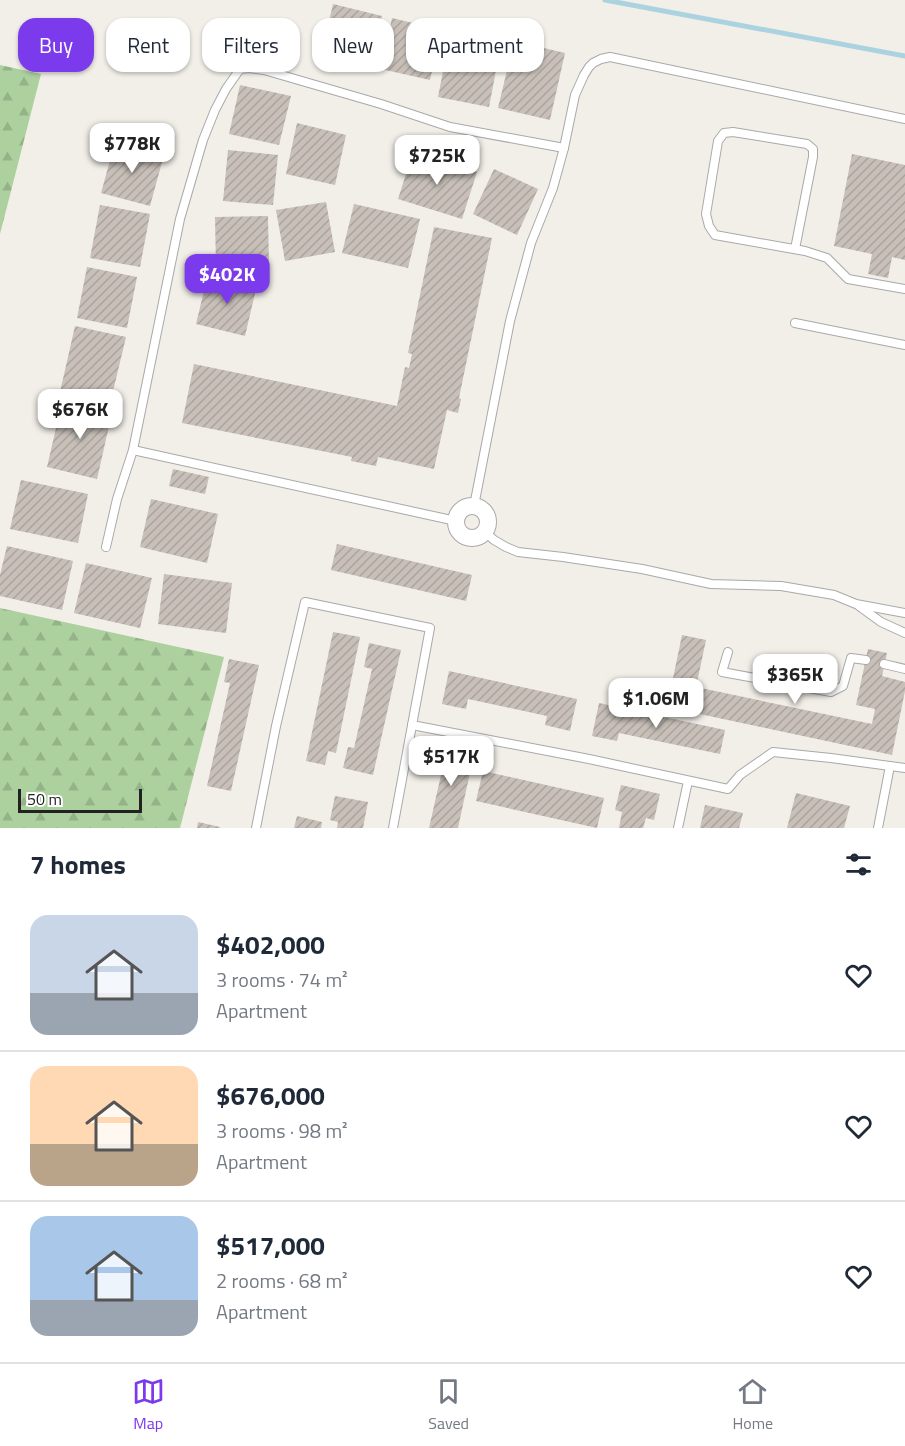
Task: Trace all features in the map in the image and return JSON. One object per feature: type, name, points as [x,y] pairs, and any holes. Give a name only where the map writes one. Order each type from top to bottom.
[{"type":"street","points":[[474,506],[484,511],[488,521],[485,532],[477,538],[466,537],[458,531],[456,521],[460,511],[474,506]]},
{"type":"lane","points":[[474,506],[510,321],[531,243],[553,188],[575,95],[584,75],[593,63],[610,57],[905,119]]},
{"type":"lane","points":[[106,547],[117,499],[133,450],[180,219],[203,140],[215,110],[240,69],[264,70],[450,127],[564,148]]},
{"type":"lane","points":[[795,249],[813,148],[798,142],[733,132],[724,133],[718,141],[706,214],[709,226],[715,235],[795,249],[827,258],[848,279],[905,289]]},
{"type":"lane","points":[[795,322],[905,345]]},
{"type":"lane","points":[[133,450],[456,521]]},
{"type":"lane","points":[[485,532],[494,540],[518,552],[642,569],[711,584],[781,586],[834,595],[856,604],[905,613]]},
{"type":"lane","points":[[256,828],[304,602],[430,628],[393,828]]},
{"type":"lane","points":[[856,604],[881,622],[905,633]]},
{"type":"lane","points":[[728,652],[722,672],[831,692],[843,686],[851,658],[866,660]]},
{"type":"lane","points":[[884,664],[905,669]]},
{"type":"lane","points":[[412,725],[589,759],[728,789],[740,775],[773,752],[905,768]]},
{"type":"lane","points":[[878,828],[890,766]]},
{"type":"lane","points":[[678,828],[688,781]]},
{"type":"green space","points":[[0,65],[18,69],[18,72],[41,74],[0,234]]},
{"type":"green space","points":[[0,608],[224,657],[180,828],[0,828]]},
{"type":"building","points":[[333,4],[382,16],[382,18],[330,18]]},
{"type":"building","points":[[394,18],[406,21],[406,72],[432,72],[430,80],[394,72]]},
{"type":"building","points":[[544,48],[565,53],[550,120],[498,108],[507,72],[544,72]]},
{"type":"building","points":[[443,72],[496,72],[489,107],[438,97]]},
{"type":"building","points":[[240,85],[291,96],[279,145],[229,134]]},
{"type":"building","points":[[297,123],[346,135],[335,185],[286,174]]},
{"type":"building","points":[[115,142],[164,155],[150,206],[101,193]]},
{"type":"building","points":[[228,150],[278,155],[273,205],[223,201]]},
{"type":"building","points":[[413,152],[477,172],[462,219],[398,199]]},
{"type":"building","points":[[852,154],[905,165],[905,260],[892,257],[888,278],[868,274],[872,254],[834,246]]},
{"type":"building","points":[[494,169],[538,189],[517,235],[473,214]]},
{"type":"building","points":[[326,202],[335,252],[285,261],[276,210]]},
{"type":"building","points":[[354,204],[420,219],[408,268],[342,253]]},
{"type":"building","points":[[100,205],[150,214],[140,267],[90,258]]},
{"type":"building","points":[[268,216],[269,265],[216,267],[215,217]]},
{"type":"building","points":[[434,227],[492,238],[459,398],[461,399],[458,413],[447,410],[434,469],[378,457],[376,466],[351,461],[352,457],[182,423],[194,364],[397,406],[405,367],[409,368],[412,354],[408,353]]},
{"type":"building","points":[[87,267],[137,277],[127,328],[77,318]]},
{"type":"building","points":[[208,274],[257,285],[245,336],[196,324]]},
{"type":"building","points":[[75,326],[126,337],[110,404],[60,392]]},
{"type":"building","points":[[62,402],[112,413],[97,479],[47,467]]},
{"type":"building","points":[[173,469],[209,477],[205,494],[169,486]]},
{"type":"building","points":[[21,480],[88,494],[78,543],[10,529]]},
{"type":"building","points":[[151,499],[218,514],[207,563],[140,547]]},
{"type":"building","points":[[337,544],[472,575],[466,601],[331,570]]},
{"type":"building","points":[[7,546],[73,561],[62,610],[0,596],[0,575]]},
{"type":"building","points":[[86,563],[152,578],[140,628],[74,613]]},
{"type":"building","points":[[164,574],[232,583],[226,633],[158,624]]},
{"type":"building","points":[[333,632],[360,637],[336,753],[328,751],[325,765],[306,761]]},
{"type":"building","points":[[682,635],[706,640],[696,687],[872,724],[875,709],[856,705],[868,649],[887,653],[882,676],[905,682],[892,755],[667,707]]},
{"type":"building","points":[[369,643],[401,650],[373,775],[343,768],[348,747],[354,748],[372,669],[364,667]]},
{"type":"building","points":[[229,659],[259,665],[231,791],[207,786],[230,683],[224,682]]},
{"type":"building","points":[[449,671],[577,699],[570,731],[545,725],[547,716],[468,699],[466,709],[442,704]]},
{"type":"building","points":[[599,703],[725,730],[720,754],[619,733],[617,741],[592,736]]},
{"type":"building","points":[[438,747],[474,754],[458,828],[429,828],[441,775],[432,773]]},
{"type":"building","points":[[483,771],[604,798],[597,828],[476,801]]},
{"type":"building","points":[[621,785],[660,794],[654,820],[646,818],[643,828],[619,828],[622,812],[615,810]]},
{"type":"building","points":[[796,793],[850,806],[844,828],[787,828]]},
{"type":"building","points":[[335,796],[368,802],[363,828],[337,828],[338,822],[330,820]]},
{"type":"building","points":[[705,805],[743,813],[739,828],[700,828]]},
{"type":"building","points":[[297,816],[322,822],[321,828],[294,828]]},
{"type":"building","points":[[198,822],[220,827],[220,828],[197,828]]},
{"type":"waterway","points":[[605,0],[905,56]]}]
